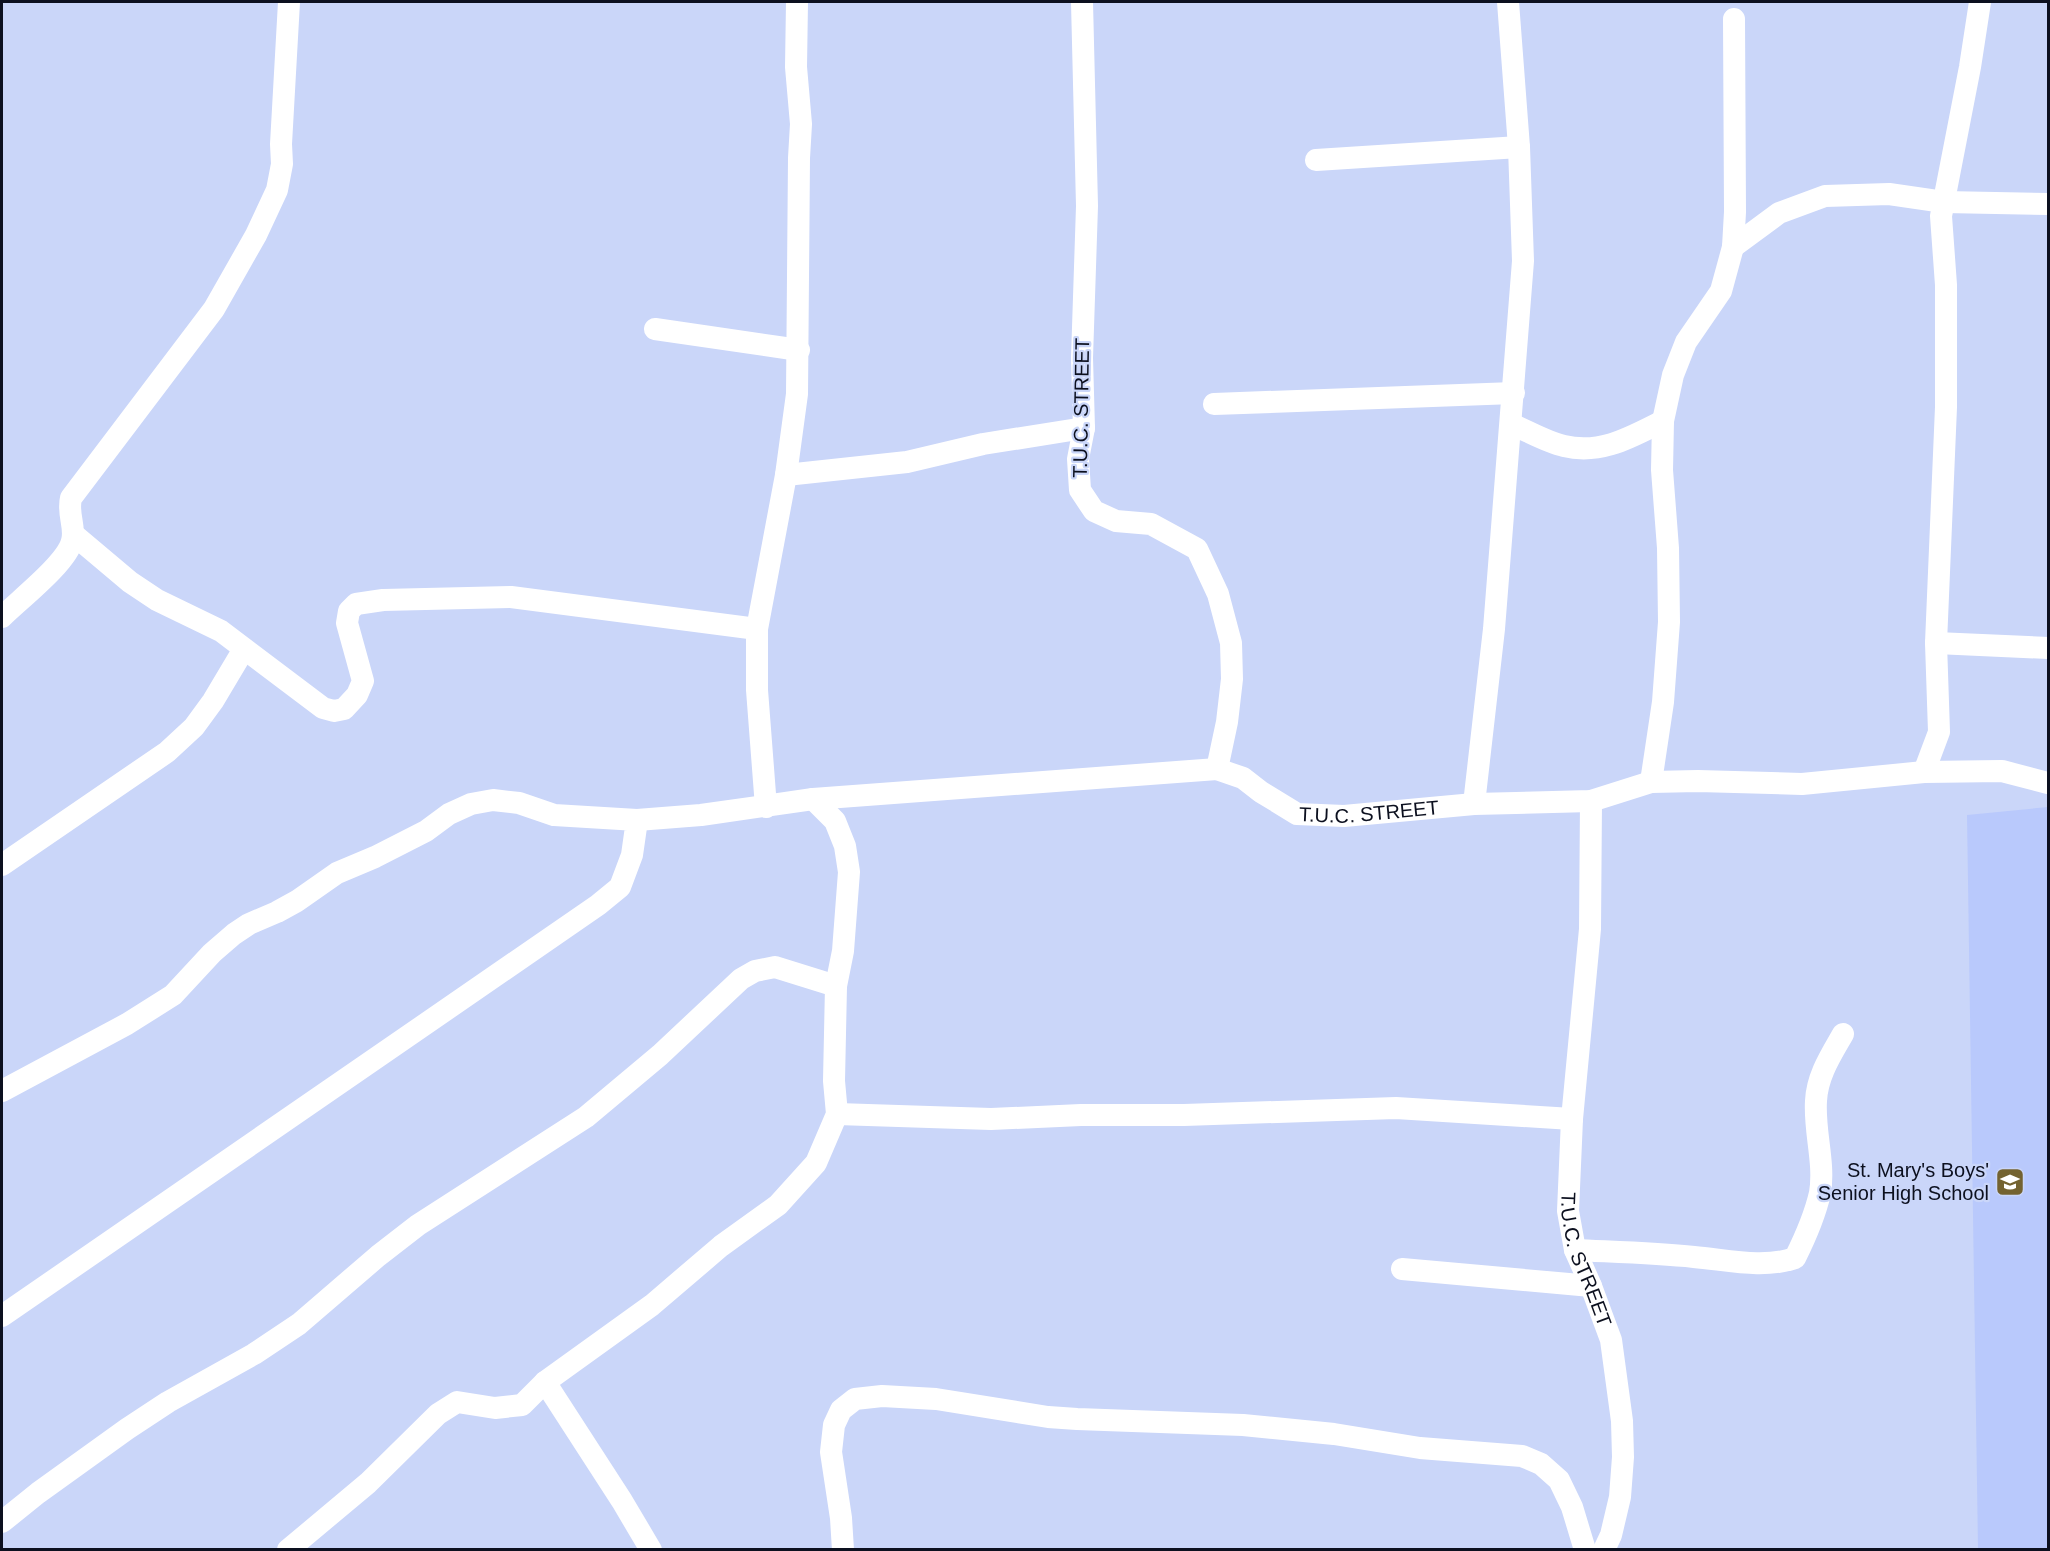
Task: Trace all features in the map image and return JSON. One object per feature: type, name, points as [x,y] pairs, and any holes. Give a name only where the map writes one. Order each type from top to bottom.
[{"type":"street","points":[[2,617],[57,566],[70,546],[73,534],[69,514],[71,498],[214,309],[256,235],[277,190],[282,164],[281,144],[290,2]]},
{"type":"street","points":[[766,807],[757,690],[757,629],[786,475],[797,394],[801,124],[796,67],[797,2]]},
{"type":"street","name":"T.U.C. STREET","points":[[1082,2],[1087,206],[1082,358],[1084,428],[1078,459],[1080,490],[1094,511],[1116,521],[1151,524],[1197,549],[1218,594],[1231,643],[1232,679],[1227,722],[1217,769],[1243,778],[1297,814],[1344,816],[1474,804],[1592,801],[1590,929],[1572,1119],[1568,1211],[1575,1250],[1611,1340],[1622,1421],[1623,1457],[1620,1497],[1611,1535],[1604,1550]]},
{"type":"street","points":[[1474,804],[1494,629],[1523,261],[1519,147],[1509,2]]},
{"type":"street","points":[[1924,772],[1939,732],[1936,643],[1946,407],[1946,285],[1941,216],[1970,67],[1980,2]]},
{"type":"street","points":[[1651,782],[1663,702],[1669,622],[1668,548],[1662,470],[1663,421],[1673,375],[1686,342],[1721,291],[1733,247],[1735,212],[1734,19]]},
{"type":"street","points":[[1316,160],[1519,147]]},
{"type":"street","points":[[1733,247],[1779,213],[1825,196],[1889,194],[1944,202],[2049,204]]},
{"type":"street","points":[[655,329],[799,350]]},
{"type":"street","points":[[1214,404],[1514,393]]},
{"type":"street","points":[[1511,424],[1564,446],[1599,448],[1622,442],[1663,421]]},
{"type":"street","points":[[786,475],[907,462],[983,444],[1084,428]]},
{"type":"street","points":[[73,534],[130,582],[157,600],[221,631],[322,708],[334,711],[344,709],[357,695],[363,681],[347,623],[349,611],[356,604],[383,600],[511,597],[757,629]]},
{"type":"street","points":[[1936,643],[2049,648]]},
{"type":"street","points":[[2,863],[174,746],[194,728],[244,649]]},
{"type":"street","points":[[2,1091],[127,1024],[173,995],[212,954],[249,924],[297,901],[337,873],[426,831],[449,814],[471,804],[493,800],[519,803],[554,815],[638,820],[766,807],[813,799],[1217,769]]},
{"type":"street","points":[[1592,801],[1651,782],[1802,784],[1924,772],[2002,771],[2049,783]]},
{"type":"street","points":[[288,1550],[368,1483],[438,1414],[457,1402],[495,1408],[522,1405],[545,1382],[652,1305],[722,1246],[778,1205],[816,1163],[837,1114],[834,1081],[836,986],[843,951],[849,872],[845,846],[836,821],[813,799]]},
{"type":"street","points":[[2,1316],[598,905],[620,887],[632,855],[638,820]]},
{"type":"street","points":[[2,1522],[38,1492],[127,1429],[168,1402],[254,1354],[299,1324],[378,1256],[418,1226],[586,1117],[660,1055],[741,979],[755,971],[775,967],[836,986]]},
{"type":"street","points":[[1575,1250],[1693,1256],[1756,1263],[1779,1263],[1795,1258],[1820,1194],[1821,1164],[1816,1100],[1824,1068],[1843,1034]]},
{"type":"street","points":[[837,1114],[991,1119],[1396,1108],[1572,1119]]},
{"type":"street","points":[[1402,1269],[1591,1286]]},
{"type":"street","points":[[545,1382],[651,1550]]},
{"type":"street","points":[[843,1550],[841,1518],[831,1452],[834,1425],[841,1410],[855,1399],[882,1396],[936,1399],[1048,1417],[1243,1425],[1334,1434],[1420,1448],[1522,1456],[1541,1464],[1559,1480],[1572,1507],[1585,1550]]},
{"type":"shaded area","name":"St. Mary's Boys' Senior High School","points":[[2048,807],[2048,1549],[1978,1549],[1967,815]]},
{"type":"place","name":"St. Mary's Boys' Senior High School","points":[[2010,1182]]}]
